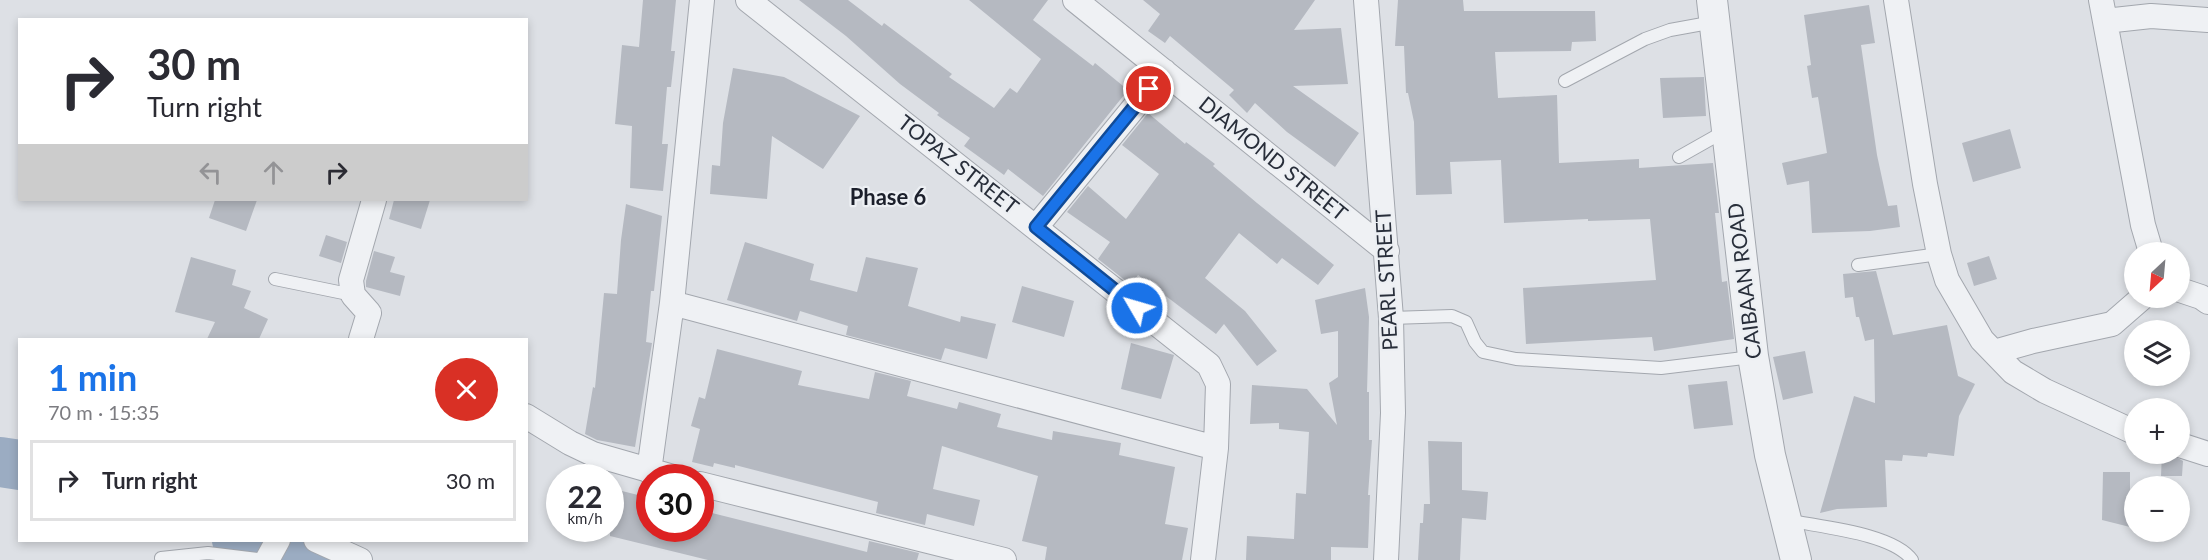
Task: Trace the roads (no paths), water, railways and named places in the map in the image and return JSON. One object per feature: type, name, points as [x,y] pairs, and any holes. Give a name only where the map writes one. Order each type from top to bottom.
[{"type":"street","points":[[650,464],[672,303],[702,0]]},
{"type":"street","name":"TOPAZ STREET","points":[[748,0],[1209,365],[1218,384],[1216,448],[1203,560]]},
{"type":"street","name":"DIAMOND STREET","points":[[1075,0],[1387,251]]},
{"type":"street","name":"PEARL STREET","points":[[1366,0],[1391,318],[1393,413],[1386,560]]},
{"type":"street","points":[[1896,0],[1924,184],[1947,280],[1982,340],[2013,372],[2045,392],[2124,428]]},
{"type":"street","points":[[2148,242],[2103,10],[2208,20]]},
{"type":"street","name":"CAIBAAN ROAD","points":[[1713,11],[1753,356],[1770,455],[1796,560]]},
{"type":"street","points":[[1036,227],[1164,71]]},
{"type":"street","points":[[361,338],[369,313],[353,295],[351,280],[374,201]]},
{"type":"street","points":[[2190,293],[2208,302]]},
{"type":"street","points":[[672,303],[1216,448]]},
{"type":"street","points":[[1994,352],[2032,341],[2112,324],[2130,308]]},
{"type":"street","points":[[528,417],[593,454],[636,467]]},
{"type":"street","points":[[2190,448],[2208,454]]},
{"type":"street","points":[[714,488],[1004,560]]},
{"type":"street","points":[[266,560],[277,542]]},
{"type":"street","points":[[320,542],[360,560]]},
{"type":"lane","points":[[1565,81],[1645,39],[1713,11]]},
{"type":"lane","points":[[1679,157],[1728,130]]},
{"type":"lane","points":[[1858,265],[1939,254]]},
{"type":"lane","points":[[275,279],[353,295]]},
{"type":"lane","points":[[1391,318],[1452,316],[1466,322],[1475,342],[1483,352],[1515,359],[1661,368],[1753,356]]},
{"type":"lane","points":[[1786,520],[1884,540],[1908,554],[1912,560]]},
{"type":"lane","points":[[161,558],[208,553],[266,560]]},
{"type":"waterway","points":[[0,462],[18,465]]},
{"type":"waterway","points":[[245,542],[305,560]]},
{"type":"district","name":"Phase 6","points":[[888,197]]}]
